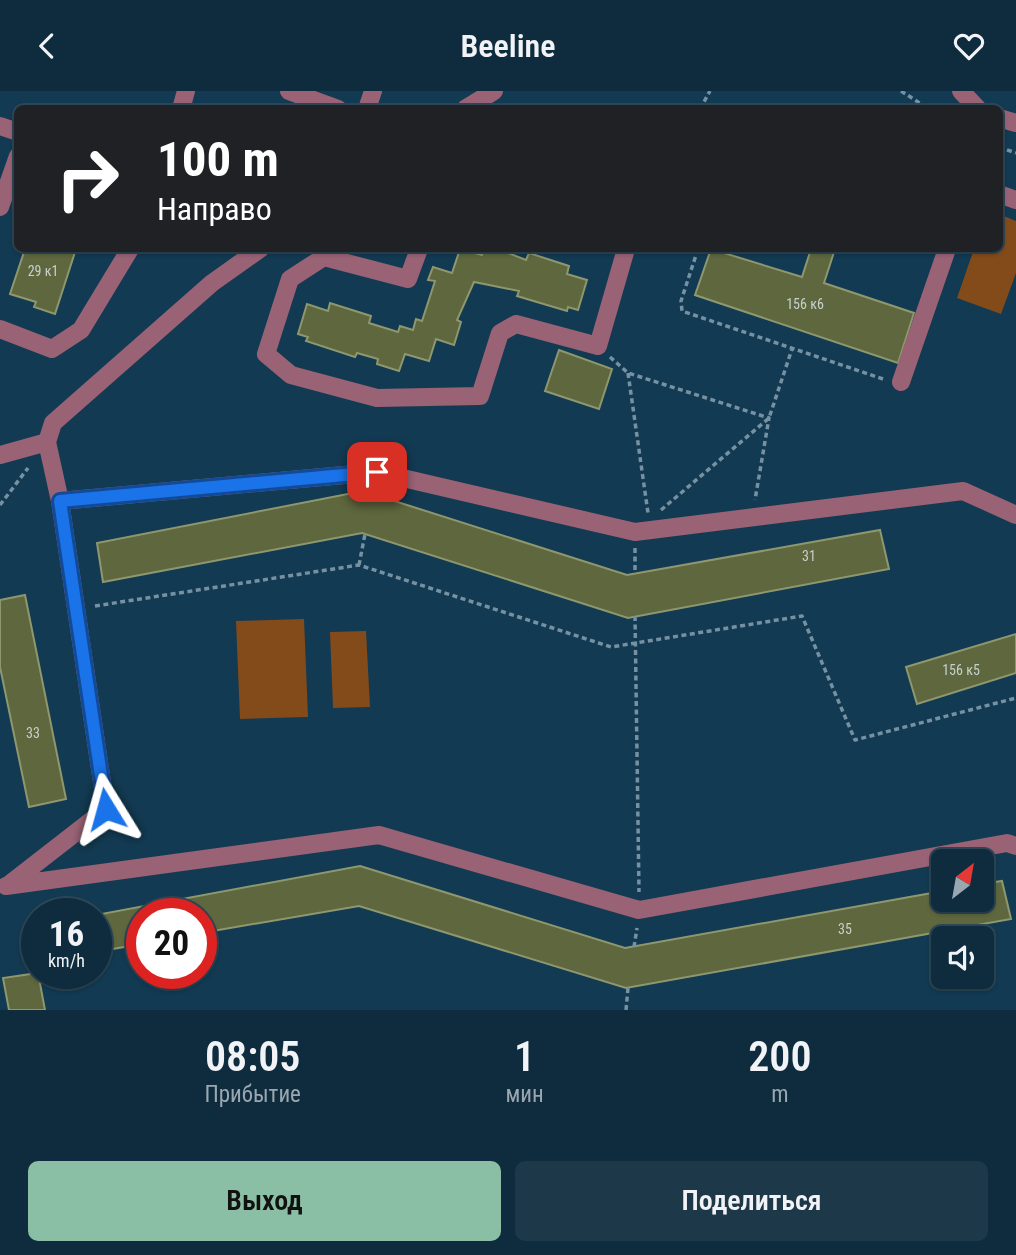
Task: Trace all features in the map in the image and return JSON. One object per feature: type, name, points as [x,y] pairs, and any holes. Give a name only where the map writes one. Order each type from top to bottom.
[{"type":"lane","points":[[289,91],[327,105]]},
{"type":"lane","points":[[472,105],[494,91]]},
{"type":"lane","points":[[961,91],[974,105]]},
{"type":"lane","points":[[0,207],[14,167]]},
{"type":"lane","points":[[0,329],[52,349],[81,330],[128,252]]},
{"type":"lane","points":[[3,887],[106,809],[60,501],[47,442],[53,423],[212,283],[256,252]]},
{"type":"lane","points":[[418,252],[408,279],[324,257],[290,278],[266,354],[291,375],[377,398],[480,396],[500,333],[516,324],[598,346],[625,252]]},
{"type":"lane","points":[[901,382],[946,252]]},
{"type":"lane","points":[[0,456],[47,442]]},
{"type":"lane","points":[[60,501],[377,472],[635,532],[962,491],[1016,515]]},
{"type":"lane","points":[[3,887],[379,835],[639,910],[1007,843],[1016,846]]},
{"type":"path","points":[[901,91],[923,105]]},
{"type":"path","points":[[697,252],[681,301],[682,311],[894,383],[901,382]]},
{"type":"path","points":[[598,346],[628,373],[768,418]]},
{"type":"path","points":[[753,517],[768,418],[792,349]]},
{"type":"path","points":[[628,373],[649,520],[768,418]]},
{"type":"path","points":[[0,505],[47,442]]},
{"type":"path","points":[[359,565],[365,534]]},
{"type":"path","points":[[77,609],[359,565],[611,647],[802,616],[855,740],[1016,698]]},
{"type":"path","points":[[634,947],[639,910],[635,616]]},
{"type":"path","points":[[626,1010],[628,988]]},
{"type":"shaded area","points":[[1003,216],[1016,221],[1016,273],[1001,314],[957,298],[973,252],[1003,252]]},
{"type":"shaded area","points":[[304,619],[308,717],[240,719],[236,621]]},
{"type":"shaded area","points":[[366,631],[370,707],[333,708],[330,632]]},
{"type":"building","points":[[24,252],[75,252],[55,314],[34,307],[36,302],[10,294]]},
{"type":"building","points":[[459,252],[482,255],[483,252],[506,252],[526,260],[529,253],[569,266],[567,274],[587,280],[578,310],[568,307],[567,311],[517,296],[519,291],[474,282],[457,320],[461,322],[454,345],[436,339],[429,361],[405,354],[399,371],[377,364],[378,359],[357,353],[355,357],[306,341],[308,337],[298,334],[307,304],[328,311],[330,303],[371,316],[369,323],[398,332],[400,326],[413,330],[416,319],[422,321],[435,281],[428,280],[433,267],[452,273]]},
{"type":"building","points":[[710,252],[721,252],[802,277],[810,252],[834,252],[824,283],[914,313],[898,363],[695,295]]},
{"type":"building","points":[[559,350],[612,369],[599,409],[545,391]]},
{"type":"building","points":[[363,491],[627,575],[880,530],[889,569],[628,618],[362,533],[103,582],[97,543]]},
{"type":"building","points":[[25,595],[66,799],[29,807],[0,667],[0,600]]},
{"type":"building","points":[[1016,634],[1016,673],[917,704],[906,667]]},
{"type":"building","points":[[360,866],[625,948],[931,893],[931,912],[994,912],[994,882],[1002,881],[1011,919],[972,926],[931,926],[931,933],[626,988],[359,906],[217,930],[217,898],[188,898]]},
{"type":"building","points":[[126,909],[126,947],[112,949],[112,912]]},
{"type":"building","points":[[21,975],[21,989],[41,989],[45,1010],[9,1010],[3,978]]},
{"type":"route","points":[[106,809],[60,501],[377,472]]}]
